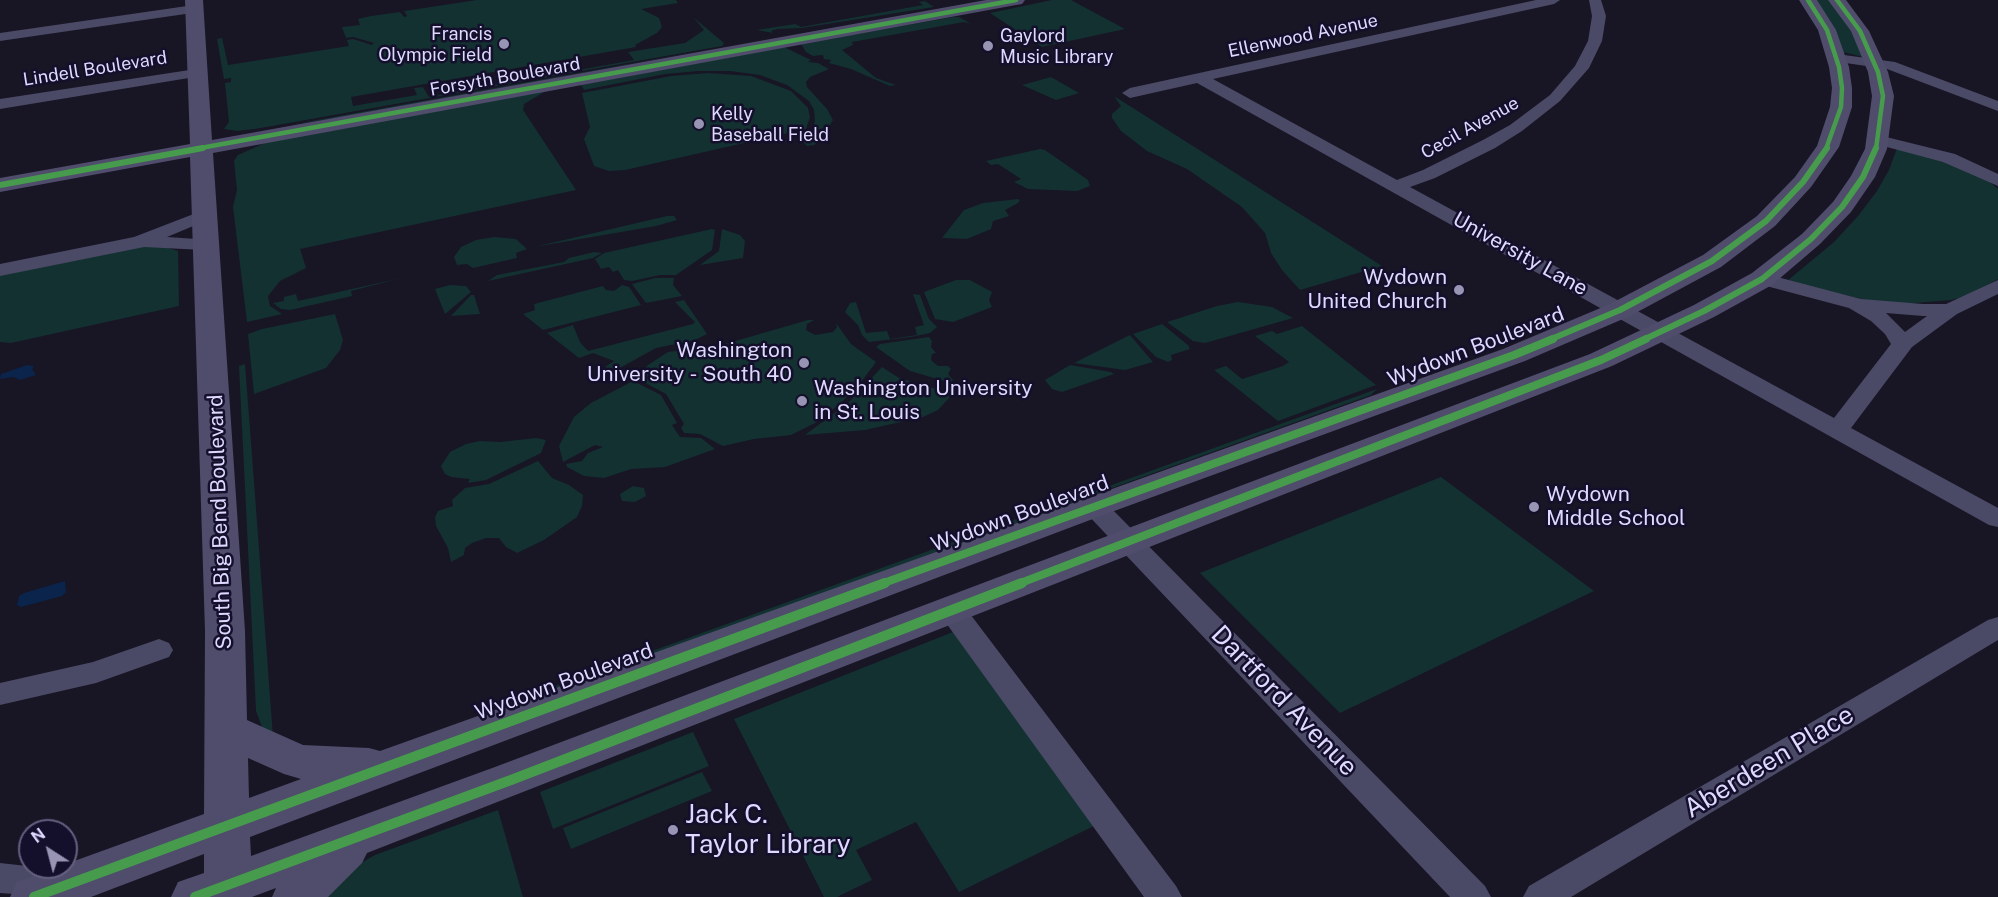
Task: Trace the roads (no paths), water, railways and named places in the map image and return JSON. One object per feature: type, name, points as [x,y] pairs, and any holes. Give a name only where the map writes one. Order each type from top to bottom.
[{"type":"street","name":"Forsyth Boulevard","points":[[0,185],[57,175],[201,138],[282,133],[1016,0]]},
{"type":"street","name":"Ellenwood Avenue","points":[[1130,93],[1554,0]]},
{"type":"street","name":"Cecil Avenue","points":[[1397,186],[1429,174],[1489,144],[1516,128],[1555,98],[1582,68],[1595,41],[1599,16],[1595,0]]},
{"type":"street","name":"Wydown Boulevard","points":[[49,891],[1094,506],[1514,355],[1620,310],[1712,261],[1766,221],[1803,182],[1827,147],[1841,107],[1842,88],[1838,62],[1827,30],[1808,0]]},
{"type":"street","points":[[217,893],[361,835],[1601,360],[1662,333],[1762,279],[1811,239],[1842,207],[1863,177],[1878,140],[1883,96],[1876,67],[1860,31],[1838,0]]},
{"type":"street","points":[[0,37],[194,5]]},
{"type":"street","name":"South Big Bend Boulevard","points":[[194,5],[225,631],[226,825],[217,893]]},
{"type":"street","points":[[1838,62],[1876,67],[1998,114]]},
{"type":"street","points":[[1876,67],[1890,65],[1998,106]]},
{"type":"street","name":"Lindell Boulevard","points":[[0,104],[196,73]]},
{"type":"street","name":"University Lane","points":[[1200,78],[1998,519]]},
{"type":"street","points":[[57,175],[160,161],[189,165],[203,177],[239,148],[282,133]]},
{"type":"street","points":[[1878,140],[1948,158],[1998,164]]},
{"type":"street","points":[[1948,158],[1998,181]]},
{"type":"street","points":[[140,242],[204,230]]},
{"type":"street","points":[[0,270],[204,230]]},
{"type":"street","points":[[1762,279],[1857,304],[1888,308],[1950,310]]},
{"type":"street","points":[[1837,430],[1902,344],[1950,310],[1998,286]]},
{"type":"street","points":[[1857,304],[1893,330],[1902,344]]},
{"type":"street","name":"Dartford Avenue","points":[[1094,506],[1130,540],[1473,897]]},
{"type":"street","points":[[951,609],[1164,897]]},
{"type":"street","name":"Aberdeen Place","points":[[1541,897],[1998,627]]},
{"type":"street","points":[[0,693],[96,672],[159,650]]},
{"type":"street","points":[[226,729],[299,762],[389,765]]},
{"type":"street","points":[[296,897],[304,886],[361,835]]},
{"type":"street","points":[[0,878],[49,891]]},
{"type":"water","points":[[27,365],[34,366],[32,369],[36,375],[20,380],[14,377],[0,379],[1,374]]},
{"type":"water","points":[[65,581],[66,592],[62,596],[21,607],[17,605],[19,596],[24,593]]},
{"type":"place","name":"Francis Olympic Field","points":[[504,44]]},
{"type":"place","name":"Gaylord Music Library","points":[[988,46]]},
{"type":"place","name":"Kelly Baseball Field","points":[[699,124]]},
{"type":"place","name":"Wydown United Church","points":[[1459,290]]},
{"type":"place","name":"Washington University - South 40","points":[[804,363]]},
{"type":"place","name":"Washington University in St. Louis","points":[[802,401]]},
{"type":"place","name":"Wydown Middle School","points":[[1534,507]]},
{"type":"place","name":"Jack C. Taylor Library","points":[[673,830]]}]
